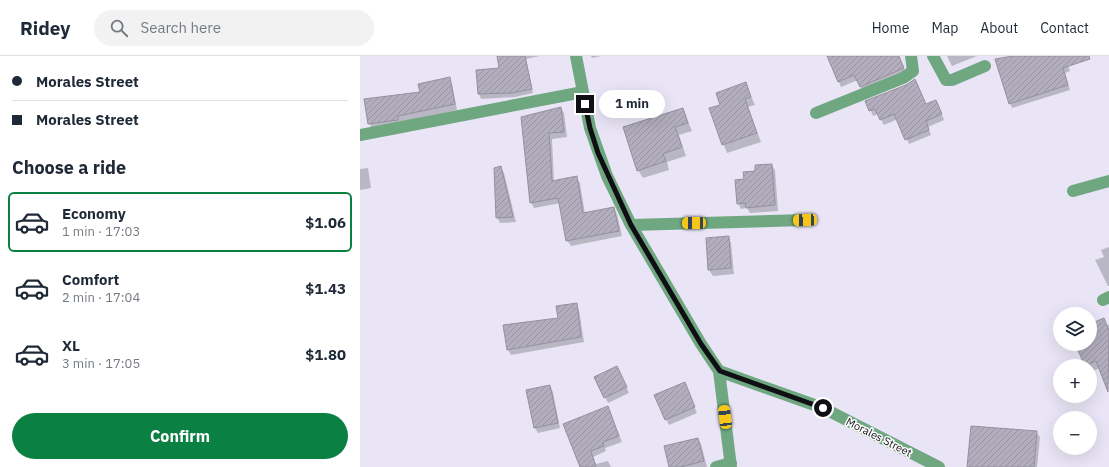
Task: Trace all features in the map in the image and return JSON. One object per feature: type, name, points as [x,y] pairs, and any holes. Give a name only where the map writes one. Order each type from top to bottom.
[{"type":"street","points":[[576,56],[590,128],[598,153],[631,225],[701,344],[720,371],[731,465],[716,467]]},
{"type":"street","points":[[816,113],[903,78],[913,71],[911,56]]},
{"type":"street","points":[[933,56],[946,80],[952,80],[986,66]]},
{"type":"street","points":[[360,135],[583,92]]},
{"type":"street","points":[[1073,191],[1109,181]]},
{"type":"street","points":[[631,225],[805,220]]},
{"type":"street","name":"Morales Street","points":[[720,371],[823,408],[939,467]]},
{"type":"building","points":[[497,56],[525,56],[532,89],[512,93],[478,94],[476,70],[499,68]]},
{"type":"building","points":[[827,56],[899,56],[904,68],[860,87],[854,75],[838,82]]},
{"type":"building","points":[[1013,56],[1089,56],[1090,59],[1063,68],[1068,85],[1009,104],[995,59]]},
{"type":"building","points":[[450,77],[455,104],[398,116],[398,120],[368,124],[364,99],[420,92],[418,84]]},
{"type":"building","points":[[915,79],[926,104],[936,100],[942,114],[926,121],[929,130],[905,140],[894,114],[880,120],[875,109],[869,111],[865,101],[906,85]]},
{"type":"building","points":[[746,82],[751,97],[745,99],[757,133],[722,145],[709,108],[720,105],[716,93]]},
{"type":"building","points":[[561,107],[564,132],[549,133],[552,181],[577,176],[583,213],[614,207],[619,231],[566,241],[558,198],[530,203],[521,117]]},
{"type":"building","points":[[683,108],[688,123],[675,127],[682,147],[663,154],[666,161],[637,171],[623,127]]},
{"type":"building","points":[[772,164],[775,205],[746,208],[745,203],[737,204],[735,180],[744,179],[743,172],[755,171],[755,165]]},
{"type":"building","points":[[501,166],[513,217],[496,218],[494,168]]},
{"type":"building","points":[[729,236],[731,268],[708,270],[706,238]]},
{"type":"building","points":[[577,303],[581,337],[507,350],[503,325],[558,318],[556,306]]},
{"type":"building","points":[[1104,318],[1109,331],[1108,392],[1097,364],[1097,359],[1082,359],[1078,351],[1097,351],[1097,321]]},
{"type":"building","points":[[617,366],[627,387],[604,398],[594,377]]},
{"type":"building","points":[[685,382],[695,407],[665,420],[654,395]]},
{"type":"building","points":[[550,385],[558,423],[534,428],[526,390]]},
{"type":"building","points":[[608,406],[619,436],[603,442],[604,446],[591,451],[596,467],[580,467],[563,424]]},
{"type":"building","points":[[971,426],[1037,431],[1034,467],[967,467]]},
{"type":"building","points":[[698,438],[704,461],[681,467],[669,467],[664,446]]},
{"type":"route","points":[[585,104],[590,128],[598,153],[607,176],[631,225],[701,344],[720,371],[823,408]]}]
